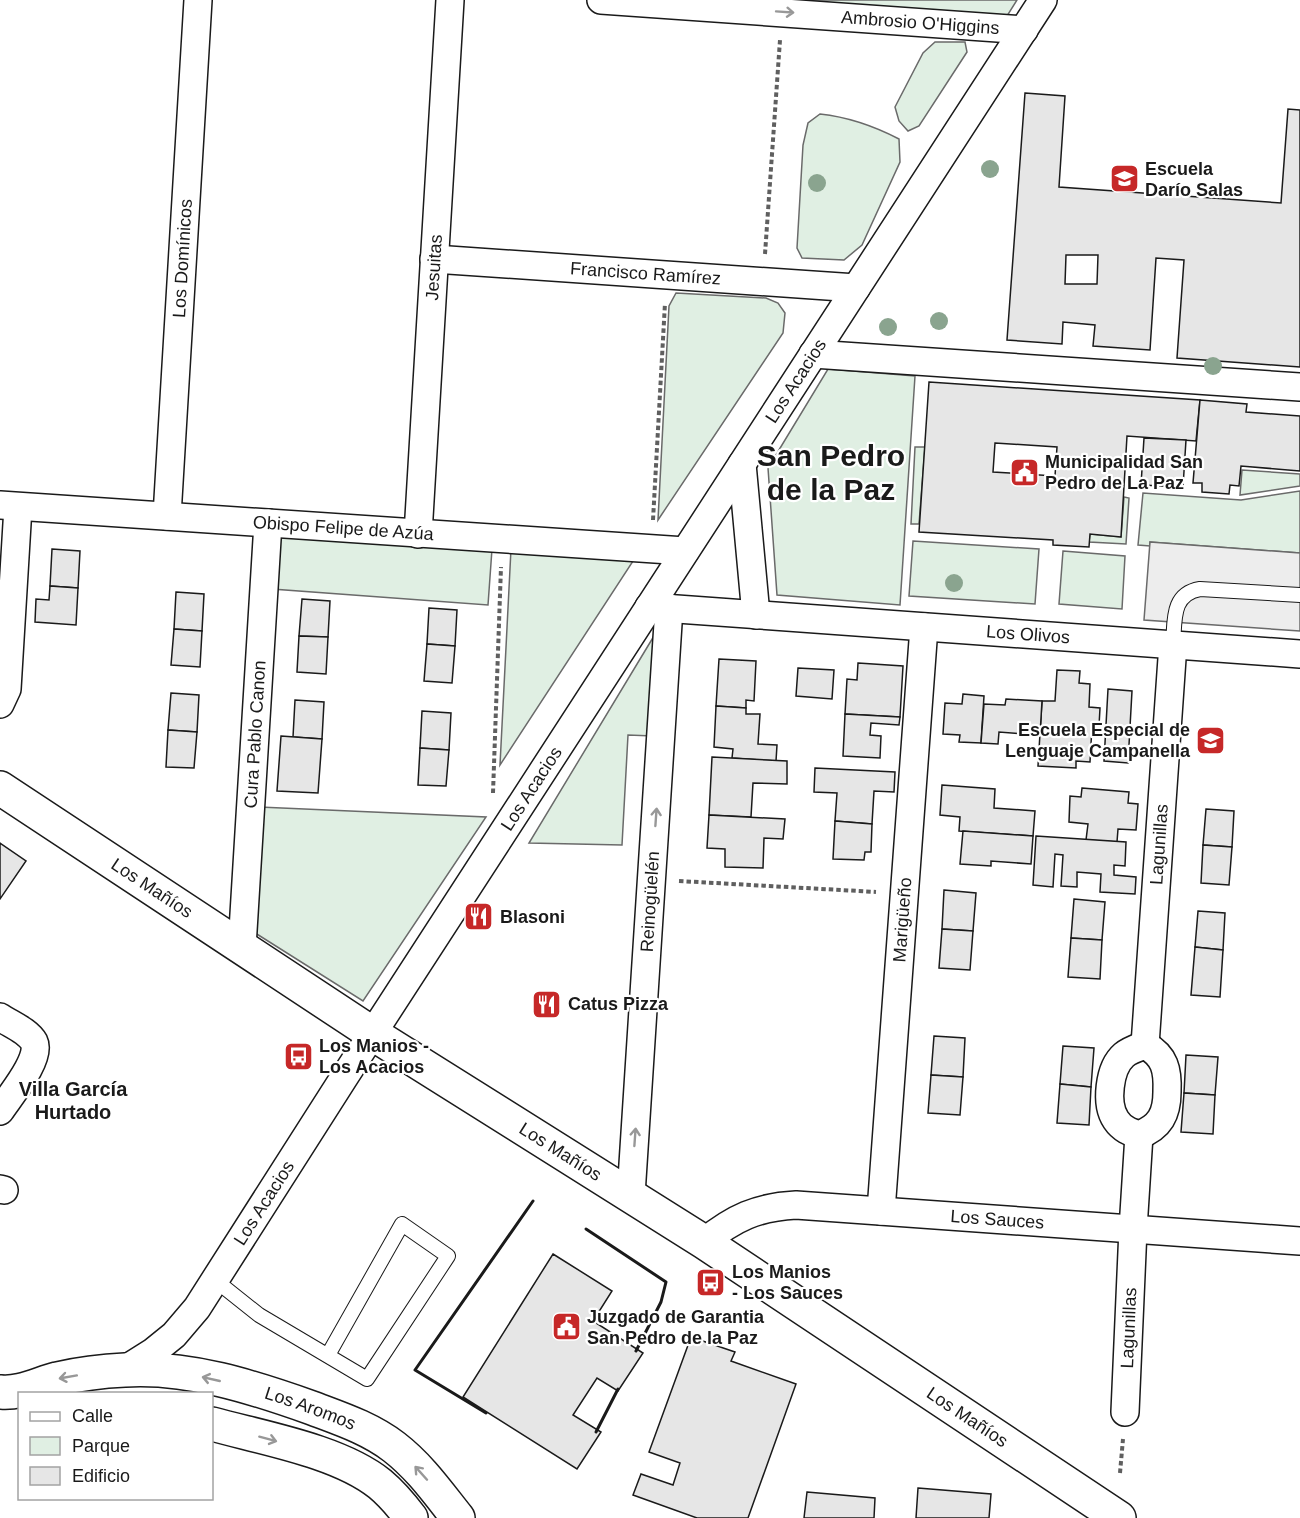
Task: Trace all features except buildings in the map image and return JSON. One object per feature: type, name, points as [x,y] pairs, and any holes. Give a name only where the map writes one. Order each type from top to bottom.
[{"type":"street","name":"Los Domínicos","points":[[166,516],[198,0]]},
{"type":"street","name":"Jesuitas","points":[[418,534],[450,0]]},
{"type":"street","name":"Ambrosio O'Higgins","points":[[601,0],[1024,30]]},
{"type":"street","name":"Los Acacios","points":[[12,1393],[58,1379],[126,1370],[174,1335],[197,1308],[491,851],[659,608],[685,550],[1043,0]]},
{"type":"street","name":"Francisco Ramírez","points":[[434,259],[856,288]]},
{"type":"street","points":[[813,354],[1300,387]]},
{"type":"street","points":[[742,464],[756,615]]},
{"type":"street","name":"Obispo Felipe de Azúa","points":[[9,506],[685,550]]},
{"type":"street","points":[[0,704],[7,689],[5,627],[9,506]]},
{"type":"street","name":"Cura Pablo Canon","points":[[242,947],[268,523]]},
{"type":"street","name":"Los Olivos","points":[[659,608],[1300,654]]},
{"type":"street","name":"Reinogüelén","points":[[631,1196],[652,880],[659,608]]},
{"type":"street","name":"Marigüeño","points":[[881,1211],[924,627]]},
{"type":"street","name":"Lagunillas","points":[[1145,1046],[1173,644]]},
{"type":"street","name":"Los Mañíos","points":[[0,788],[373,1034],[704,1242],[1104,1513]]},
{"type":"street","points":[[0,1017],[29,1036],[35,1047],[33,1061],[0,1111]]},
{"type":"street","points":[[1145,1046],[1154,1051],[1166,1066],[1167,1103],[1157,1126],[1139,1135],[1129,1132],[1116,1119],[1111,1104],[1112,1080],[1118,1062],[1124,1055],[1134,1048],[1145,1046]]},
{"type":"street","name":"Lagunillas","points":[[1125,1412],[1139,1135]]},
{"type":"street","name":"Los Sauces","points":[[704,1242],[740,1216],[777,1206],[796,1205],[1300,1240]]},
{"type":"street","name":"Los Aromos","points":[[126,1370],[176,1372],[232,1384],[288,1400],[356,1424],[375,1434],[408,1459],[422,1472],[458,1518]]},
{"type":"street","points":[[213,1424],[296,1446],[347,1464],[379,1484],[397,1500],[411,1518]]},
{"type":"lane","points":[[1173,644],[1179,602],[1185,594],[1192,590],[1300,596]]},
{"type":"lane","points":[[215,1280],[259,1315],[367,1379],[448,1256],[402,1224],[328,1355]]},
{"type":"path","points":[[763,282],[782,12]]},
{"type":"path","points":[[652,549],[667,276]]},
{"type":"path","name":"Los Acacios","points":[[491,851],[502,539]]},
{"type":"path","points":[[652,880],[904,893]]},
{"type":"green space","points":[[762,0],[1017,0],[1007,16]]},
{"type":"green space","points":[[935,42],[965,42],[967,52],[919,126],[908,131],[899,121],[895,107],[923,53]]},
{"type":"green space","points":[[820,114],[861,123],[899,139],[900,162],[862,245],[844,260],[802,258],[797,248],[803,145],[808,123]]},
{"type":"green space","points":[[676,293],[766,298],[778,303],[785,313],[783,333],[658,520],[669,306]]},
{"type":"green space","points":[[828,369],[915,376],[900,605],[777,595],[768,468]]},
{"type":"green space","points":[[915,447],[925,447],[919,524],[911,524]]},
{"type":"green space","points":[[1242,470],[1300,474],[1300,486],[1240,495]]},
{"type":"green space","points":[[1300,491],[1300,553],[1150,542],[1150,546],[1138,545],[1143,493],[1241,500]]},
{"type":"green space","points":[[1124,497],[1129,498],[1126,544],[1089,542],[1090,534],[1121,537]]},
{"type":"green space","points":[[276,534],[492,549],[488,605],[272,589]]},
{"type":"green space","points":[[913,541],[1039,549],[1035,604],[909,596]]},
{"type":"green space","points":[[511,549],[637,555],[500,765]]},
{"type":"green space","points":[[1063,551],[1125,556],[1122,609],[1059,604]]},
{"type":"green space","points":[[660,626],[653,736],[628,735],[622,845],[529,843]]},
{"type":"green space","points":[[259,807],[486,817],[363,1001],[252,931]]},
{"type":"shaded area","points":[[1150,542],[1300,553],[1300,631],[1144,620]]},
{"type":"wall","points":[[486,1413],[415,1370],[533,1201]]},
{"type":"wall","points":[[586,1229],[666,1282],[661,1302],[636,1351]]},
{"type":"wall","points":[[596,1432],[618,1389]]},
{"type":"place","name":"Escuela Darío Salas","points":[[1124,179]]},
{"type":"place","name":"Municipalidad San Pedro de La Paz","points":[[1024,472]]},
{"type":"place","name":"Escuela Especial de Lenguaje Campanella","points":[[1211,740]]},
{"type":"place","name":"Blasoni","points":[[479,917]]},
{"type":"place","name":"Catus Pizza","points":[[547,1004]]},
{"type":"place","name":"Los Manios - Los Acacios","points":[[298,1056]]},
{"type":"place","name":"Los Manios - Los Sauces","points":[[711,1282]]},
{"type":"place","name":"Juzgado de Garantia San Pedro de la Paz","points":[[566,1327]]},
{"type":"district","name":"San Pedro de la Paz","points":[[831,473]]},
{"type":"district","name":"Villa García Hurtado","points":[[73,1100]]}]
